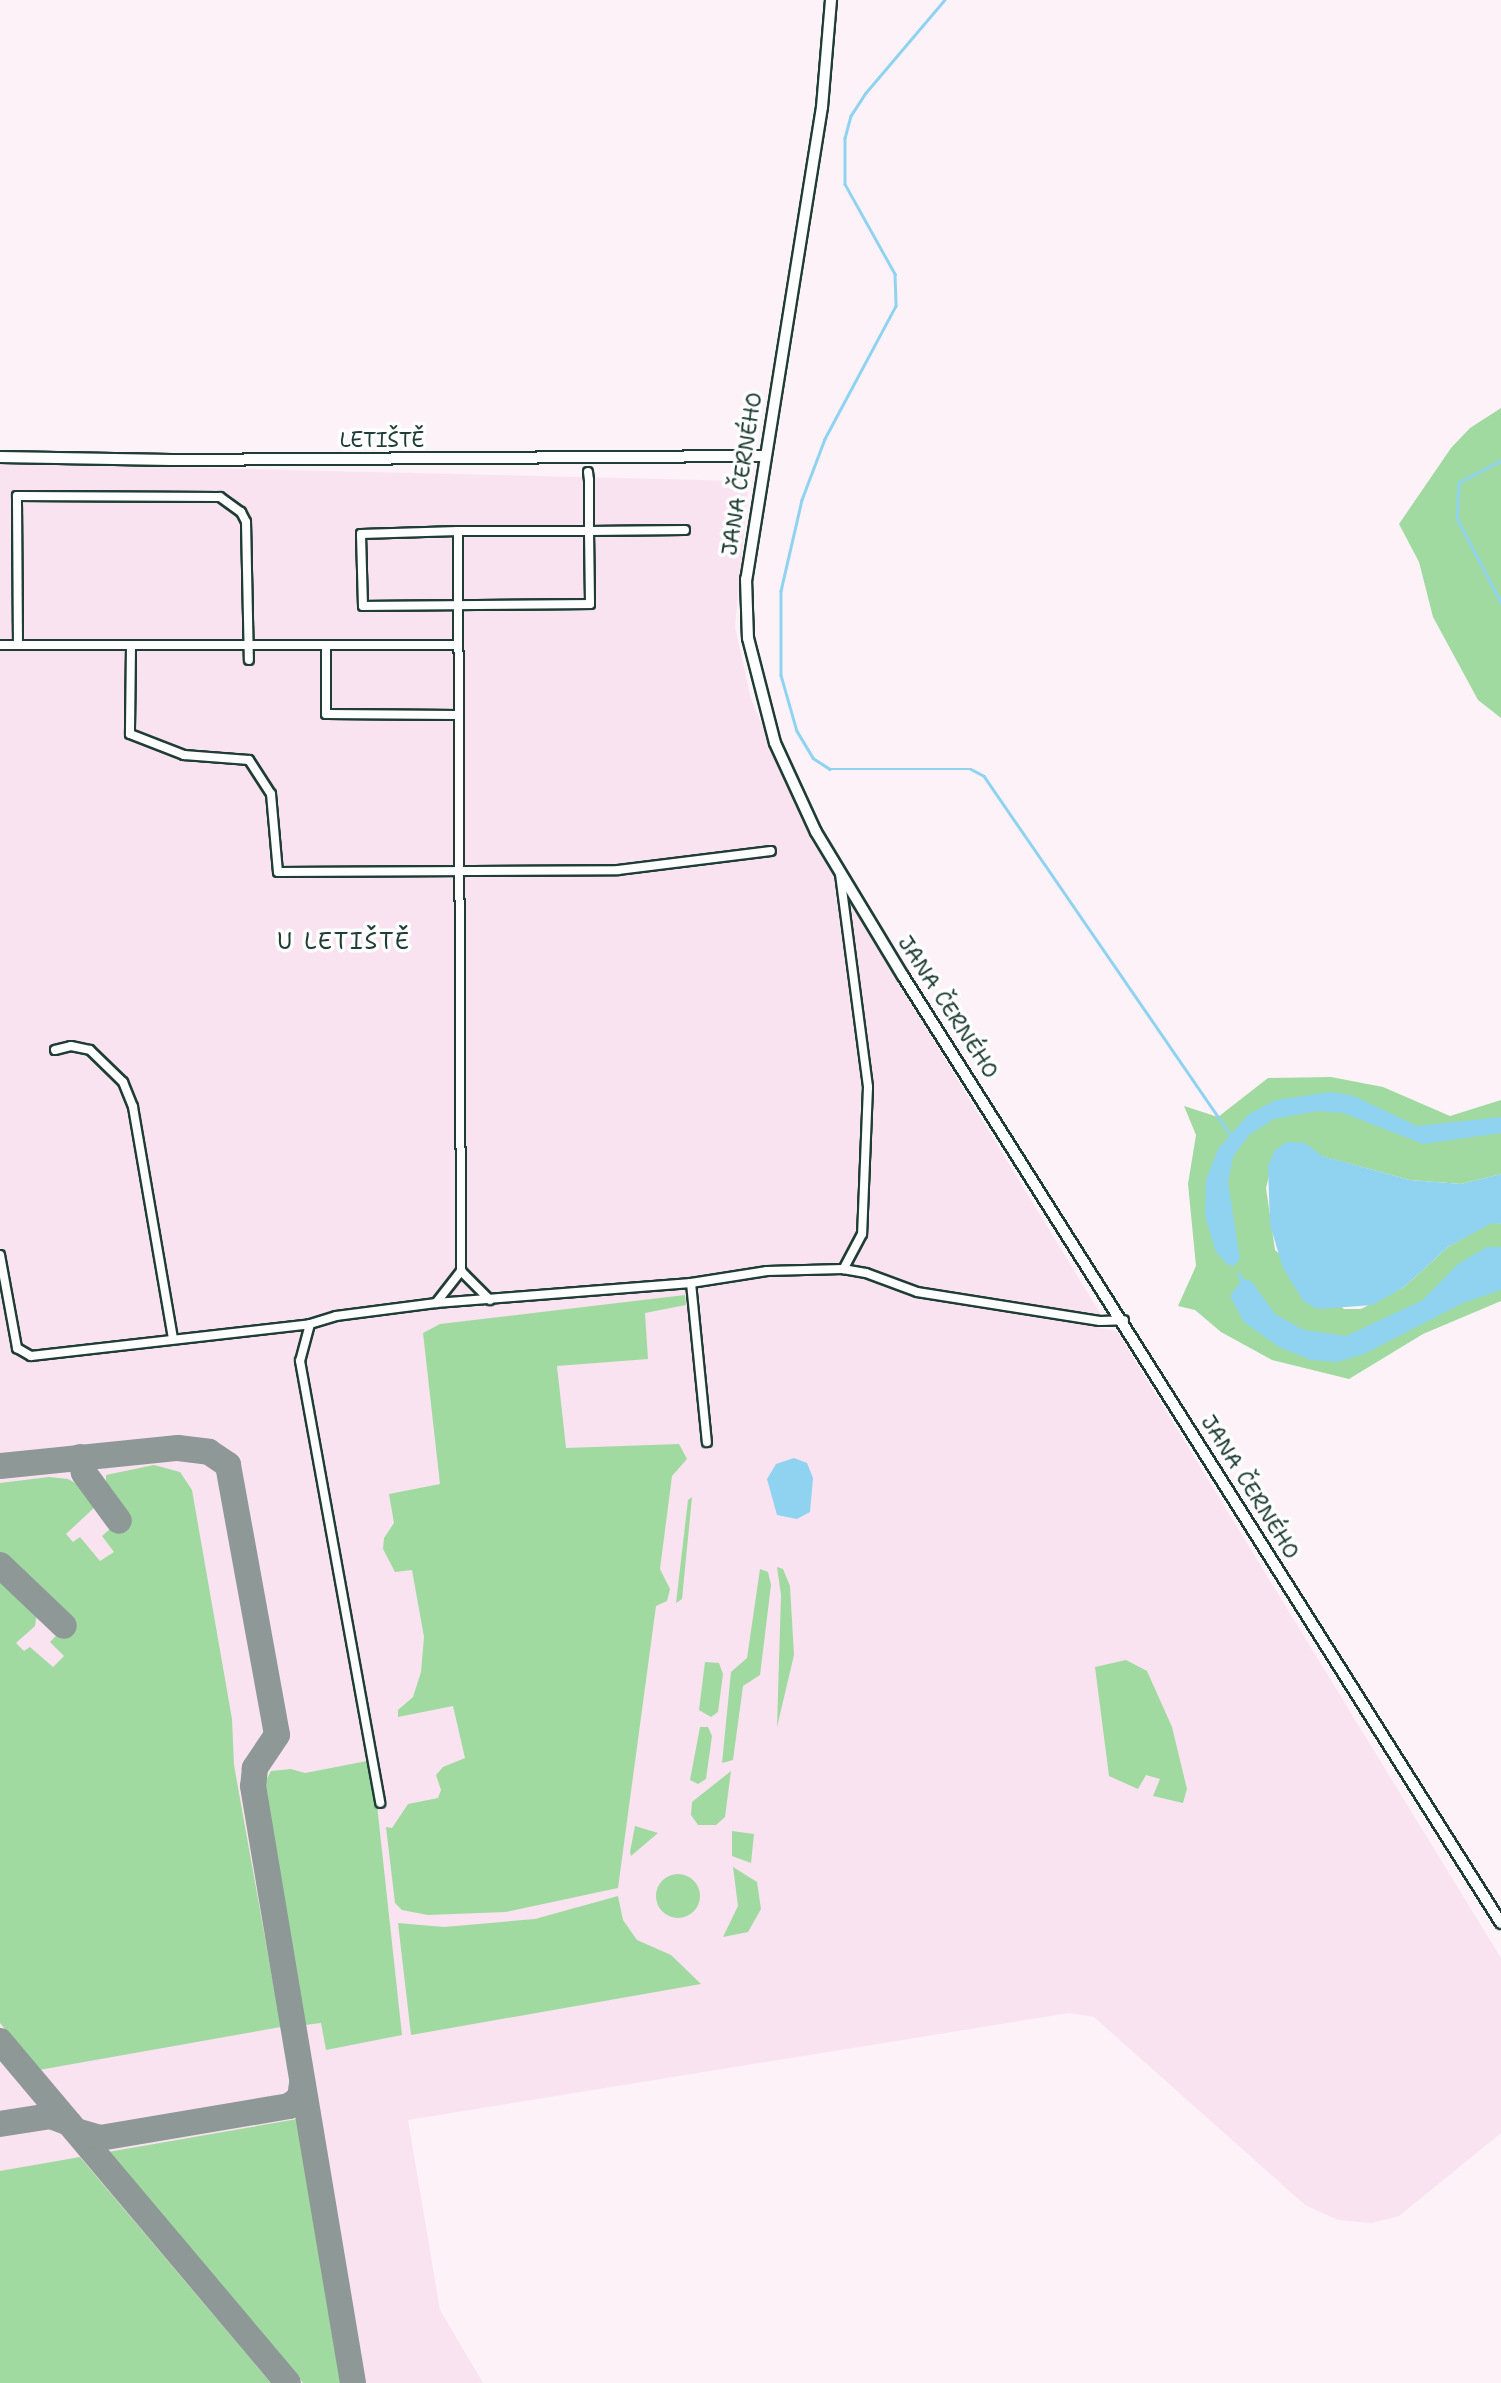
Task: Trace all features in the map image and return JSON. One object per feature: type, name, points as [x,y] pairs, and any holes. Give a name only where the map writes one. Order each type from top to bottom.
[{"type":"street","name":"JANA ČERNÉHO","points":[[831,0],[822,107],[746,579],[748,638],[775,743],[801,804],[840,871],[1501,1923]]},
{"type":"street","name":"LETIŠTĚ","points":[[0,457],[197,460],[764,456]]},
{"type":"street","points":[[588,472],[589,531],[590,604],[363,606],[361,534],[458,531],[589,531],[685,530]]},
{"type":"street","points":[[18,645],[16,496],[220,497],[232,504],[246,522],[248,660]]},
{"type":"street","points":[[436,1303],[461,1271],[457,872],[458,531]]},
{"type":"street","points":[[0,645],[458,645]]},
{"type":"street","points":[[326,645],[326,715],[457,715]]},
{"type":"street","points":[[131,647],[130,734],[196,758],[249,760],[271,794],[278,872],[618,870],[771,850]]},
{"type":"street","points":[[840,871],[868,1087],[862,1234],[843,1269]]},
{"type":"street","points":[[55,1050],[71,1046],[90,1050],[123,1082],[133,1107],[173,1339]]},
{"type":"street","points":[[0,1255],[17,1348],[23,1354],[310,1324],[336,1316],[436,1303],[691,1283],[767,1271],[843,1269],[917,1292],[1100,1321],[1124,1320]]},
{"type":"street","points":[[461,1271],[490,1300]]},
{"type":"street","points":[[691,1283],[707,1442]]},
{"type":"street","points":[[310,1324],[300,1361],[380,1803]]},
{"type":"shaded area","points":[[0,463],[742,481],[748,491],[735,627],[751,699],[810,838],[1100,1313],[1100,1328],[1117,1331],[1501,1958],[1501,2133],[1399,2216],[1371,2223],[1338,2220],[1305,2205],[1094,2017],[1069,2013],[408,2120],[440,2310],[483,2383],[0,2383]]},
{"type":"green space","points":[[1501,408],[1501,718],[1478,700],[1433,617],[1419,562],[1399,524],[1451,448],[1470,428]]},
{"type":"green space","points":[[1331,1077],[1383,1087],[1450,1116],[1501,1100],[1501,1174],[1461,1184],[1410,1180],[1321,1156],[1304,1143],[1275,1151],[1266,1188],[1275,1250],[1344,1309],[1361,1309],[1404,1287],[1448,1247],[1492,1222],[1501,1224],[1501,1301],[1423,1334],[1349,1379],[1272,1360],[1221,1332],[1195,1310],[1178,1306],[1196,1266],[1188,1184],[1196,1135],[1184,1106],[1218,1117],[1268,1078]]},
{"type":"green space","points":[[685,1295],[686,1305],[645,1313],[648,1359],[557,1366],[566,1448],[679,1444],[687,1459],[672,1476],[660,1569],[670,1589],[667,1601],[656,1606],[618,1888],[506,1912],[428,1915],[402,1910],[395,1903],[386,1827],[392,1828],[408,1804],[438,1798],[441,1790],[436,1775],[443,1767],[465,1758],[453,1706],[398,1717],[398,1710],[413,1697],[421,1672],[424,1637],[412,1570],[395,1572],[383,1549],[384,1538],[394,1523],[389,1494],[440,1484],[423,1333],[440,1324]]},
{"type":"green space","points":[[154,1465],[180,1472],[192,1490],[232,1719],[234,1765],[281,2027],[39,2070],[0,2023],[0,1577],[37,1612],[35,1626],[16,1643],[24,1651],[30,1647],[53,1667],[64,1656],[50,1642],[70,1621],[0,1555],[0,1483],[49,1477],[68,1479],[83,1487],[96,1506],[66,1534],[73,1542],[80,1537],[100,1561],[114,1552],[102,1536],[125,1516],[106,1491],[106,1475]]},
{"type":"green space","points":[[692,1497],[682,1599],[676,1603],[688,1500]]},
{"type":"green space","points":[[777,1567],[783,1569],[790,1586],[794,1655],[777,1727],[781,1595]]},
{"type":"green space","points":[[760,1569],[768,1572],[771,1585],[760,1675],[743,1686],[733,1760],[722,1763],[731,1672],[747,1658]]},
{"type":"green space","points":[[1126,1660],[1147,1671],[1172,1727],[1187,1789],[1183,1803],[1153,1796],[1160,1779],[1146,1775],[1138,1789],[1109,1776],[1095,1667]]},
{"type":"green space","points":[[705,1662],[719,1663],[723,1674],[718,1712],[711,1717],[699,1710]]},
{"type":"green space","points":[[700,1727],[708,1727],[712,1736],[706,1779],[698,1784],[690,1780]]},
{"type":"green space","points":[[367,1761],[373,1768],[402,2035],[326,2050],[321,2023],[305,2025],[263,1786],[271,1771],[291,1769],[305,1773]]},
{"type":"green space","points":[[731,1771],[725,1817],[716,1825],[698,1825],[691,1815],[692,1802]]},
{"type":"green space","points":[[635,1826],[658,1833],[631,1856],[630,1852]]},
{"type":"green space","points":[[732,1831],[754,1834],[751,1863],[732,1856]]},
{"type":"green space","points":[[733,1867],[757,1882],[761,1909],[748,1932],[723,1937],[738,1906]]},
{"type":"green space","points":[[678,1874],[693,1881],[700,1896],[693,1911],[678,1918],[663,1911],[656,1896],[663,1881]]},
{"type":"green space","points":[[618,1896],[623,1920],[637,1940],[671,1955],[701,1984],[411,2035],[398,1923],[444,1927],[535,1919]]},
{"type":"green space","points":[[297,2119],[341,2383],[303,2383],[108,2152]]},
{"type":"green space","points":[[80,2157],[271,2383],[0,2383],[0,2171]]},
{"type":"water","points":[[1331,1092],[1354,1096],[1417,1126],[1501,1117],[1501,1133],[1423,1144],[1343,1113],[1318,1111],[1274,1119],[1249,1135],[1233,1157],[1228,1182],[1240,1259],[1234,1266],[1228,1265],[1216,1252],[1205,1216],[1206,1180],[1218,1149],[1249,1114],[1276,1100]]},
{"type":"water","points":[[1287,1142],[1305,1143],[1322,1156],[1410,1180],[1461,1184],[1501,1174],[1501,1224],[1492,1223],[1448,1247],[1404,1287],[1373,1305],[1318,1309],[1304,1302],[1283,1268],[1270,1225],[1268,1166],[1275,1150]]},
{"type":"water","points":[[1487,1247],[1501,1247],[1501,1290],[1463,1303],[1364,1354],[1337,1362],[1311,1360],[1279,1347],[1244,1322],[1230,1296],[1243,1278],[1252,1282],[1275,1314],[1304,1330],[1346,1336],[1423,1300],[1458,1264]]},
{"type":"water","points":[[794,1458],[807,1463],[813,1478],[810,1512],[797,1519],[777,1515],[767,1479],[776,1464]]},
{"type":"waterway","points":[[945,0],[866,93],[851,116],[845,138],[845,184],[895,274],[896,306],[825,439],[802,500],[781,591],[781,675],[797,731],[813,758],[830,769],[971,769],[984,776],[1231,1135]]},
{"type":"waterway","points":[[1501,461],[1459,483],[1457,518],[1501,602]]},
{"type":"waterway","points":[[1239,1273],[1242,1282]]},
{"type":"taxiway","points":[[0,1466],[178,1448],[209,1452],[228,1465],[277,1735],[255,1768],[253,1786],[353,2383]]},
{"type":"taxiway","points":[[80,1457],[84,1473],[119,1521]]},
{"type":"taxiway","points":[[0,1565],[64,1626]]},
{"type":"taxiway","points":[[0,2041],[288,2383]]},
{"type":"taxiway","points":[[76,2131],[100,2138],[289,2106],[300,2098],[302,2083]]},
{"type":"taxiway","points":[[0,2124],[51,2116],[69,2123]]},
{"type":"district","name":"U LETIŠTĚ","points":[[344,941]]}]
